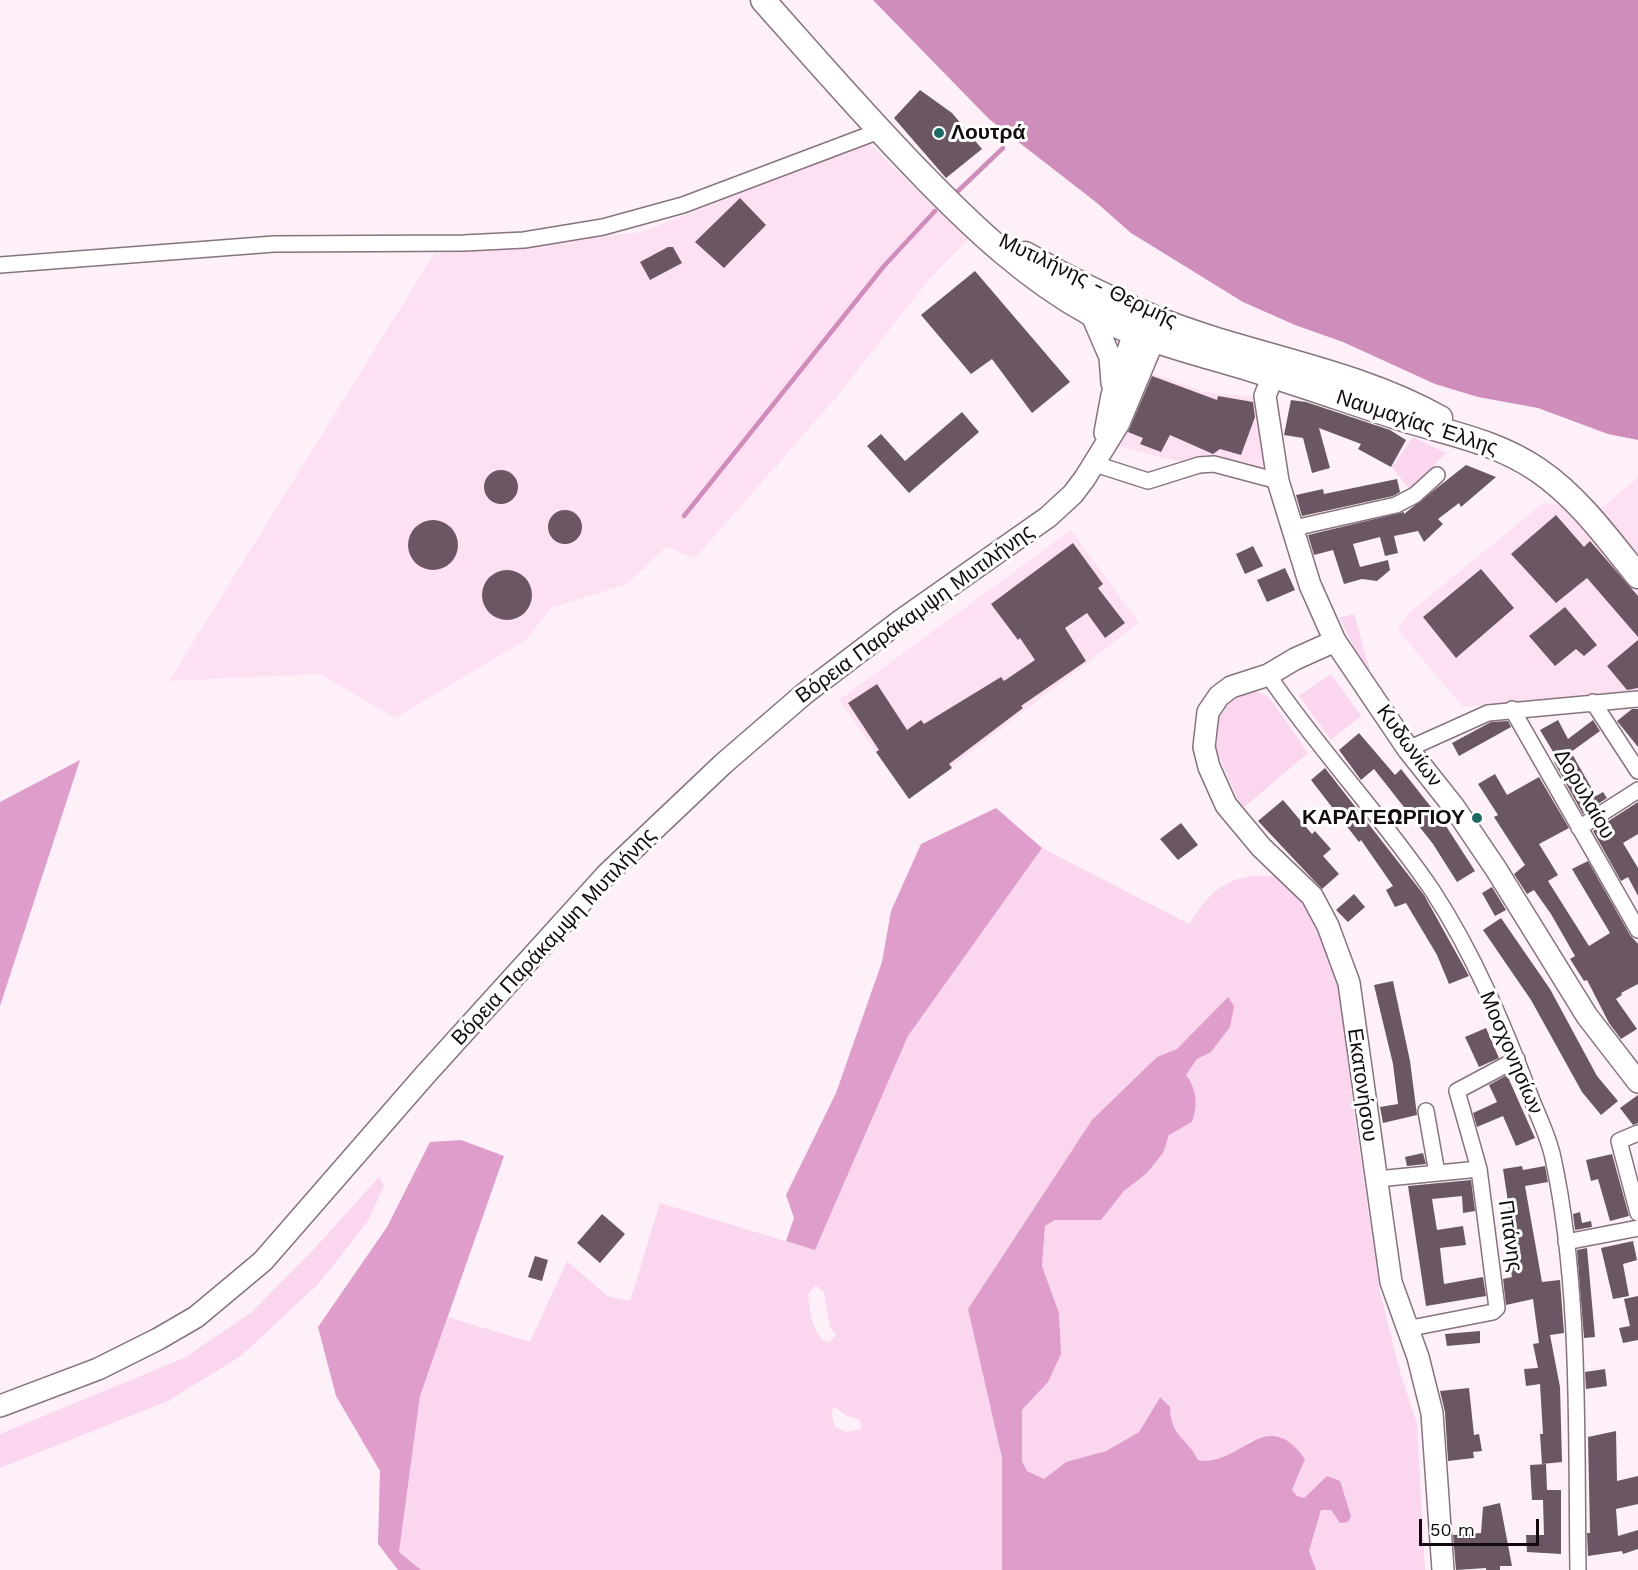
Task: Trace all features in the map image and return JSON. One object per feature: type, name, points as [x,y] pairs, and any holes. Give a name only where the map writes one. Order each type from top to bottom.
[{"type":"main road","name":"Μυτιλήνης - Θερμής","points":[[763,0],[879,131],[970,224],[1017,265],[1091,313],[1377,389],[1426,410],[1475,438]]},
{"type":"main road","name":"Μυτιλήνης - Θερμής","points":[[970,224],[1039,262],[1147,329]]},
{"type":"main road","name":"Ναυμαχίας Έλλης","points":[[1147,329],[1404,420],[1475,438],[1510,453],[1552,480],[1582,509],[1638,576]]},
{"type":"street","points":[[0,265],[274,244],[464,243],[524,240],[603,227],[683,205],[879,131]]},
{"type":"street","points":[[1091,313],[1110,357],[1112,395]]},
{"type":"street","name":"Βόρεια Παράκαμψη Μυτιλήνης","points":[[1098,456],[1112,395],[1147,329]]},
{"type":"street","name":"Βόρεια Παράκαμψη Μυτιλήνης","points":[[0,1406],[125,1357],[196,1317],[263,1261],[425,1075],[607,874],[723,764],[804,694],[900,621],[1048,517],[1073,494],[1119,423],[1147,329]]},
{"type":"street","name":"Κυδωνίων","points":[[1273,375],[1265,396],[1278,481],[1310,585],[1335,641],[1408,748],[1501,867],[1587,1016],[1638,1082]]},
{"type":"street","points":[[1098,456],[1148,481],[1199,465],[1214,464],[1278,481]]},
{"type":"street","points":[[1294,528],[1396,505],[1415,495],[1437,476]]},
{"type":"street","points":[[1268,675],[1295,659],[1335,641]]},
{"type":"street","name":"Μοσχονησίων","points":[[1268,675],[1294,712],[1378,815],[1432,891],[1486,990],[1517,1059],[1553,1156],[1566,1242],[1574,1362],[1578,1570]]},
{"type":"street","name":"Εκατονήσου","points":[[1268,675],[1231,687],[1219,696],[1208,712],[1204,747],[1209,767],[1226,805],[1261,847],[1312,896],[1335,944],[1348,983],[1391,1282],[1420,1365],[1432,1413],[1443,1570]]},
{"type":"street","points":[[1408,748],[1466,721],[1512,709],[1638,699]]},
{"type":"street","points":[[1593,702],[1638,771]]},
{"type":"street","name":"Δορυλαίου","points":[[1512,709],[1638,930]]},
{"type":"street","points":[[1579,828],[1638,790]]},
{"type":"street","name":"Πιτάνης","points":[[1406,1329],[1493,1312],[1497,1308],[1479,1169],[1457,1091],[1467,1083],[1517,1059]]},
{"type":"street","points":[[1426,1112],[1437,1173]]},
{"type":"street","points":[[1638,1133],[1619,1141],[1638,1213]]},
{"type":"street","points":[[1377,1179],[1479,1169]]},
{"type":"street","points":[[1566,1242],[1638,1228]]},
{"type":"shaded area","points":[[873,0],[1638,0],[1638,440],[1608,434],[1538,408],[1478,397],[1435,384],[1343,342],[1295,325],[1243,302],[1131,233],[1097,203],[989,119]]},
{"type":"shaded area","points":[[868,143],[968,239],[927,282],[834,400],[695,558],[666,547],[627,584],[551,608],[526,640],[395,718],[320,674],[169,681],[434,254],[642,232]]},
{"type":"shaded area","points":[[1148,372],[1205,392],[1263,398],[1267,471],[1219,460],[1177,461],[1114,445]]},
{"type":"shaded area","points":[[1413,437],[1446,453],[1410,490],[1392,467]]},
{"type":"shaded area","points":[[1638,477],[1638,691],[1463,707],[1398,630],[1409,613],[1543,503],[1602,508]]},
{"type":"shaded area","points":[[1071,530],[1139,623],[909,799],[839,700]]},
{"type":"shaded area","points":[[1354,614],[1375,688],[1339,618]]},
{"type":"shaded area","points":[[1331,674],[1361,716],[1331,740],[1299,696]]},
{"type":"shaded area","points":[[1245,686],[1269,697],[1308,753],[1242,809],[1211,738],[1215,707]]},
{"type":"shaded area","points":[[80,760],[0,1006],[0,802]]},
{"type":"shaded area","points":[[996,808],[1042,848],[908,1036],[815,1250],[786,1241],[794,1218],[786,1195],[836,1093],[882,962],[891,911],[921,844]]},
{"type":"shaded area","points":[[1042,848],[1189,924],[1214,892],[1231,882],[1241,878],[1280,874],[1308,905],[1326,941],[1339,980],[1355,1120],[1380,1292],[1400,1372],[1417,1424],[1425,1570],[1316,1570],[1309,1551],[1321,1510],[1331,1510],[1327,1476],[1303,1499],[1292,1490],[1302,1468],[1251,1440],[1227,1456],[1205,1461],[1198,1460],[1176,1431],[1170,1407],[1159,1397],[1139,1432],[1105,1451],[1066,1462],[1044,1479],[1027,1471],[1022,1461],[1022,1410],[1048,1382],[1059,1313],[1042,1266],[1045,1226],[1055,1220],[1101,1220],[1124,1191],[1147,1173],[1163,1153],[1169,1135],[1192,1122],[1186,1075],[1197,1059],[1211,1052],[1230,1027],[1228,997],[1177,1049],[1157,1057],[1126,1088],[968,1309],[1002,1458],[1002,1570],[421,1570],[399,1552],[420,1396],[448,1317],[530,1342],[567,1261],[607,1296],[630,1301],[660,1203],[815,1250],[908,1036]],"holes":[[[815,1285],[824,1292],[830,1327],[836,1335],[828,1343],[818,1334],[811,1315],[808,1295]],[[833,1406],[847,1416],[859,1419],[862,1429],[846,1432],[835,1427],[832,1416]]]},
{"type":"shaded area","points":[[1228,997],[1234,1006],[1230,1027],[1211,1052],[1197,1059],[1186,1075],[1195,1097],[1192,1122],[1169,1135],[1163,1153],[1147,1173],[1124,1191],[1101,1220],[1055,1220],[1045,1226],[1042,1266],[1059,1313],[1061,1354],[1048,1382],[1022,1410],[1022,1461],[1027,1471],[1044,1479],[1066,1462],[1106,1451],[1139,1432],[1160,1397],[1170,1407],[1176,1431],[1198,1460],[1213,1460],[1265,1437],[1277,1437],[1291,1443],[1305,1459],[1292,1490],[1297,1496],[1304,1498],[1327,1476],[1340,1481],[1351,1516],[1348,1522],[1340,1523],[1331,1510],[1321,1510],[1309,1551],[1316,1570],[1002,1570],[1002,1458],[968,1309],[1092,1120],[1157,1057],[1177,1049]]},
{"type":"shaded area","points":[[461,1140],[504,1156],[420,1396],[399,1552],[421,1570],[398,1570],[378,1544],[380,1471],[336,1396],[318,1327],[387,1227],[430,1142]]},
{"type":"shaded area","points":[[379,1177],[384,1186],[368,1221],[321,1281],[241,1356],[168,1401],[0,1468],[0,1434],[184,1358],[252,1312],[314,1249]]},
{"type":"building","name":"Λουτρά","points":[[920,90],[952,113],[982,149],[946,178],[894,118]]},
{"type":"building","points":[[740,198],[766,225],[724,268],[695,242]]},
{"type":"building","points":[[668,247],[673,247],[682,263],[650,280],[640,262]]},
{"type":"building","points":[[975,271],[1070,382],[1032,413],[992,359],[971,374],[921,315]]},
{"type":"building","points":[[1152,376],[1217,400],[1218,396],[1253,402],[1255,417],[1241,455],[1220,449],[1213,454],[1170,435],[1161,452],[1140,444],[1143,438],[1128,432]]},
{"type":"building","points":[[1291,400],[1306,402],[1390,430],[1406,440],[1391,467],[1358,449],[1361,444],[1319,428],[1330,468],[1312,473],[1303,438],[1284,435]]},
{"type":"building","points":[[962,412],[979,432],[909,493],[867,446],[881,434],[905,461]]},
{"type":"building","points":[[1466,465],[1496,477],[1461,507],[1459,503],[1438,519],[1443,524],[1424,542],[1418,531],[1394,536],[1398,553],[1385,556],[1380,537],[1353,544],[1360,567],[1388,560],[1390,570],[1377,581],[1362,579],[1344,584],[1333,550],[1314,555],[1308,535],[1404,512],[1404,514]]},
{"type":"building","points":[[501,470],[513,475],[518,487],[513,499],[501,504],[489,499],[484,487],[489,475]]},
{"type":"building","points":[[1397,479],[1400,492],[1393,496],[1302,516],[1296,495],[1323,489],[1324,494]]},
{"type":"building","points":[[565,510],[577,515],[582,527],[577,539],[565,544],[553,539],[548,527],[553,515]]},
{"type":"building","points":[[1556,515],[1584,547],[1590,541],[1638,596],[1638,637],[1587,578],[1556,603],[1511,554]]},
{"type":"building","points":[[428,520],[438,520],[451,527],[458,540],[458,550],[451,563],[438,570],[428,570],[419,566],[412,559],[408,550],[408,540],[412,531],[419,524]]},
{"type":"building","points":[[1073,543],[1103,584],[1098,588],[1125,623],[1105,638],[1087,613],[1065,628],[1086,661],[1021,706],[1023,708],[949,764],[952,768],[909,799],[876,752],[879,750],[848,703],[877,684],[907,730],[921,720],[924,724],[1001,677],[1004,681],[1035,660],[991,604]]},
{"type":"building","points":[[1253,546],[1263,566],[1245,574],[1236,554]]},
{"type":"building","points":[[1285,568],[1295,590],[1267,602],[1257,580]]},
{"type":"building","points":[[1481,569],[1514,608],[1456,658],[1423,617]]},
{"type":"building","points":[[502,570],[512,570],[525,577],[532,590],[532,600],[525,613],[512,620],[502,620],[493,616],[486,609],[482,600],[482,590],[486,581],[493,574]]},
{"type":"building","points":[[1565,607],[1597,645],[1584,656],[1576,649],[1555,666],[1529,636]]},
{"type":"building","points":[[1638,640],[1638,688],[1627,690],[1607,666]]},
{"type":"building","points":[[1632,709],[1638,709],[1638,747],[1617,721]]},
{"type":"building","points":[[1558,720],[1568,739],[1593,720],[1600,731],[1571,752],[1596,796],[1603,792],[1607,798],[1583,814],[1554,762],[1558,760],[1540,730]]},
{"type":"building","points":[[1508,721],[1511,727],[1459,756],[1452,743],[1491,722]]},
{"type":"building","points":[[1359,733],[1395,775],[1401,769],[1446,826],[1475,871],[1457,882],[1433,844],[1374,769],[1361,780],[1339,750]]},
{"type":"building","points":[[1325,768],[1424,895],[1469,976],[1449,984],[1437,955],[1406,903],[1395,907],[1386,890],[1393,886],[1361,840],[1359,842],[1311,780]]},
{"type":"building","points":[[1495,774],[1507,795],[1539,777],[1569,828],[1539,844],[1558,875],[1548,881],[1589,946],[1610,933],[1572,869],[1588,861],[1630,935],[1638,944],[1638,984],[1621,993],[1622,995],[1616,999],[1637,1029],[1621,1039],[1609,1023],[1587,980],[1584,981],[1570,959],[1575,956],[1551,914],[1534,890],[1527,894],[1514,874],[1525,865],[1494,817],[1498,815],[1478,784]]},
{"type":"building","points":[[1283,800],[1312,834],[1315,831],[1331,849],[1323,856],[1339,874],[1322,889],[1258,821]]},
{"type":"building","points":[[1638,802],[1638,834],[1623,843],[1638,868],[1638,896],[1628,877],[1621,881],[1593,831]]},
{"type":"building","points":[[1181,823],[1198,845],[1178,860],[1160,839]]},
{"type":"building","points":[[1492,887],[1506,910],[1495,916],[1482,893]]},
{"type":"building","points":[[1354,894],[1365,907],[1348,922],[1336,910]]},
{"type":"building","points":[[1501,918],[1550,989],[1597,1076],[1618,1101],[1601,1115],[1582,1092],[1531,1000],[1483,930]]},
{"type":"building","points":[[1393,981],[1410,1061],[1417,1115],[1383,1123],[1380,1107],[1398,1104],[1393,1064],[1374,985]]},
{"type":"building","points":[[1486,1028],[1499,1058],[1479,1067],[1465,1037]]},
{"type":"building","points":[[1507,1075],[1535,1138],[1516,1146],[1503,1116],[1477,1127],[1473,1113],[1497,1102],[1489,1085]]},
{"type":"building","points":[[1638,1095],[1638,1123],[1633,1125],[1620,1108]]},
{"type":"building","points":[[1423,1153],[1426,1164],[1407,1166],[1405,1157]]},
{"type":"building","points":[[1612,1154],[1629,1216],[1610,1221],[1598,1179],[1591,1181],[1586,1160]]},
{"type":"building","points":[[1522,1166],[1523,1170],[1545,1166],[1548,1182],[1525,1186],[1542,1282],[1560,1280],[1564,1333],[1550,1335],[1560,1387],[1562,1462],[1542,1464],[1540,1384],[1526,1386],[1524,1369],[1538,1368],[1533,1344],[1539,1343],[1533,1299],[1506,1305],[1503,1279],[1512,1277],[1504,1237],[1513,1235],[1503,1169]]},
{"type":"building","points":[[1471,1180],[1475,1211],[1463,1213],[1462,1196],[1432,1199],[1437,1230],[1463,1226],[1466,1245],[1440,1248],[1444,1284],[1483,1277],[1486,1296],[1426,1306],[1408,1186]]},
{"type":"building","points":[[1580,1212],[1582,1223],[1591,1221],[1592,1227],[1575,1230],[1573,1214]]},
{"type":"building","points":[[602,1214],[625,1234],[600,1263],[577,1243]]},
{"type":"building","points":[[1633,1241],[1637,1260],[1623,1264],[1629,1296],[1613,1299],[1601,1248]]},
{"type":"building","points":[[1587,1248],[1595,1337],[1584,1338],[1577,1250]]},
{"type":"building","points":[[535,1256],[548,1260],[542,1281],[528,1277]]},
{"type":"building","points":[[1638,1296],[1638,1340],[1623,1343],[1619,1328],[1630,1326],[1624,1299]]},
{"type":"building","points":[[1480,1331],[1480,1343],[1447,1346],[1445,1334]]},
{"type":"building","points":[[1605,1369],[1607,1386],[1586,1389],[1585,1372]]},
{"type":"building","points":[[1469,1388],[1474,1435],[1479,1434],[1482,1451],[1473,1452],[1474,1458],[1448,1461],[1445,1412],[1440,1391]]},
{"type":"building","points":[[1616,1431],[1617,1481],[1638,1476],[1638,1504],[1616,1509],[1618,1536],[1638,1530],[1638,1549],[1623,1554],[1622,1551],[1588,1556],[1587,1533],[1590,1533],[1588,1437]]},
{"type":"building","points":[[1546,1464],[1547,1490],[1561,1490],[1561,1554],[1527,1552],[1526,1535],[1544,1535],[1543,1500],[1532,1500],[1530,1465]]},
{"type":"building","points":[[1500,1503],[1512,1566],[1500,1566],[1500,1570],[1486,1570],[1486,1568],[1456,1570],[1453,1535],[1481,1533],[1483,1507]]},
{"type":"waterway","points":[[957,192],[1003,148]]},
{"type":"waterway","points":[[684,516],[884,266],[935,211]]},
{"type":"place","name":"Λουτρά","points":[[939,133]]},
{"type":"place","name":"ΚΑΡΑΓΕΩΡΓΙΟΥ","points":[[1477,818]]}]
